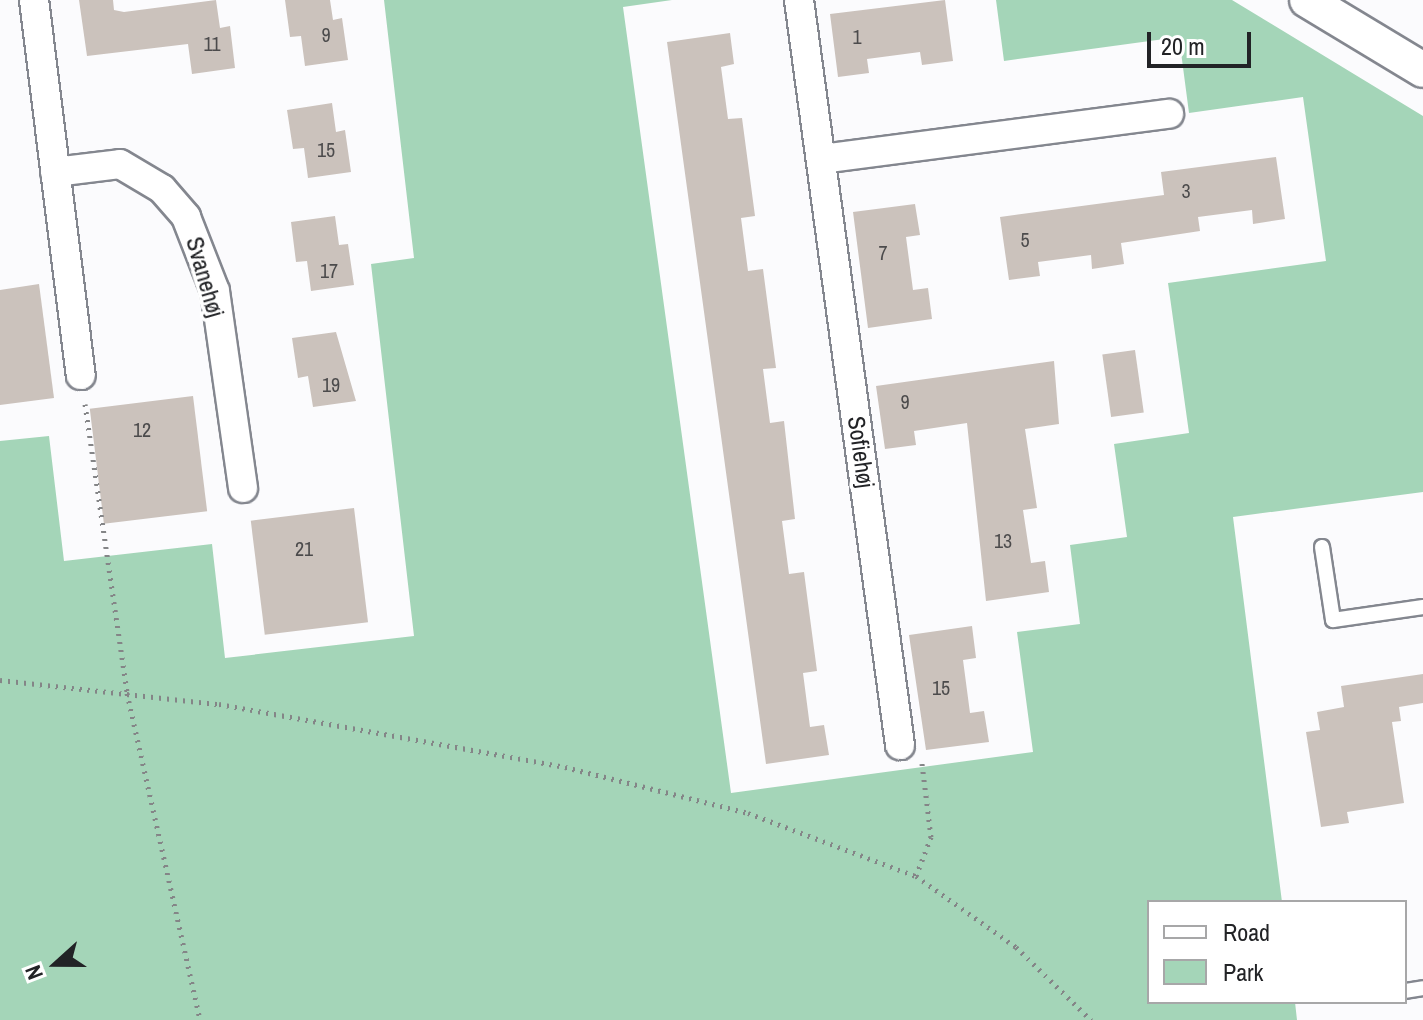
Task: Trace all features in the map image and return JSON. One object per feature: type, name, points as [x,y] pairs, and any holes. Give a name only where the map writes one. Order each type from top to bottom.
[{"type":"street","points":[[34,0],[81,375]]},
{"type":"street","name":"Sofiehøj","points":[[799,0],[900,745]]},
{"type":"street","points":[[1307,0],[1423,70]]},
{"type":"street","points":[[821,159],[1169,114]]},
{"type":"street","name":"Svanehøj","points":[[55,172],[120,164],[162,189],[186,217],[215,291],[243,488]]},
{"type":"lane","points":[[1322,547],[1333,620],[1423,607]]},
{"type":"path","points":[[81,375],[127,693],[200,1020]]},
{"type":"path","points":[[0,680],[127,693],[565,767],[748,813],[916,876],[1016,947],[1091,1020]]},
{"type":"path","points":[[900,745],[921,758],[931,837],[916,876]]},
{"type":"green space","points":[[384,0],[672,0],[623,7],[731,793],[1033,752],[1017,632],[1080,624],[1070,545],[1127,537],[1114,444],[1189,433],[1168,283],[1326,261],[1303,97],[1189,113],[1179,37],[1004,61],[996,0],[1232,0],[1423,116],[1423,492],[1233,517],[1282,900],[1147,900],[1147,1004],[1295,1004],[1297,1020],[0,1020],[0,441],[49,436],[64,561],[212,544],[225,658],[414,636],[371,264],[414,258]]},
{"type":"building","points":[[79,0],[113,0],[114,10],[124,12],[216,0],[220,28],[230,26],[235,68],[192,74],[188,44],[87,56]]},
{"type":"building","points":[[285,0],[330,0],[333,20],[342,18],[348,60],[305,66],[301,36],[290,37]]},
{"type":"building","points":[[945,0],[953,61],[922,65],[920,52],[867,59],[869,73],[838,77],[830,14]]},
{"type":"building","points":[[730,33],[734,64],[721,67],[728,119],[742,118],[755,216],[741,218],[748,271],[763,269],[776,368],[763,369],[770,423],[784,421],[795,519],[782,521],[789,574],[804,572],[817,671],[803,673],[810,727],[824,725],[829,755],[766,764],[667,42]]},
{"type":"building","points":[[332,103],[336,132],[345,130],[351,172],[308,178],[304,148],[293,149],[287,110]]},
{"type":"building","points":[[1276,157],[1285,219],[1253,224],[1252,210],[1198,217],[1200,231],[1121,243],[1124,264],[1092,269],[1091,255],[1038,262],[1040,276],[1009,280],[1000,217],[1164,195],[1161,172]]},
{"type":"building","points":[[915,204],[920,235],[906,237],[913,290],[928,288],[932,319],[868,328],[853,212]]},
{"type":"building","points":[[335,216],[339,245],[348,244],[354,285],[311,291],[307,261],[296,262],[291,222]]},
{"type":"building","points":[[39,284],[54,398],[0,405],[0,290]]},
{"type":"building","points":[[336,332],[356,401],[313,407],[308,376],[298,378],[292,338]]},
{"type":"building","points":[[1135,350],[1144,412],[1111,417],[1102,355]]},
{"type":"building","points":[[1054,361],[1059,424],[1025,429],[1037,508],[1023,510],[1031,563],[1045,561],[1049,592],[986,601],[967,423],[914,431],[916,445],[885,449],[876,386]]},
{"type":"building","points":[[193,396],[207,511],[104,524],[90,409]]},
{"type":"building","points":[[354,508],[368,622],[265,635],[251,521]]},
{"type":"building","points":[[972,626],[976,658],[963,660],[970,713],[984,711],[989,742],[926,750],[909,635]]},
{"type":"building","points":[[1423,674],[1423,703],[1399,707],[1401,721],[1392,722],[1404,803],[1347,812],[1349,823],[1321,827],[1306,732],[1320,730],[1317,712],[1344,707],[1341,686]]}]
